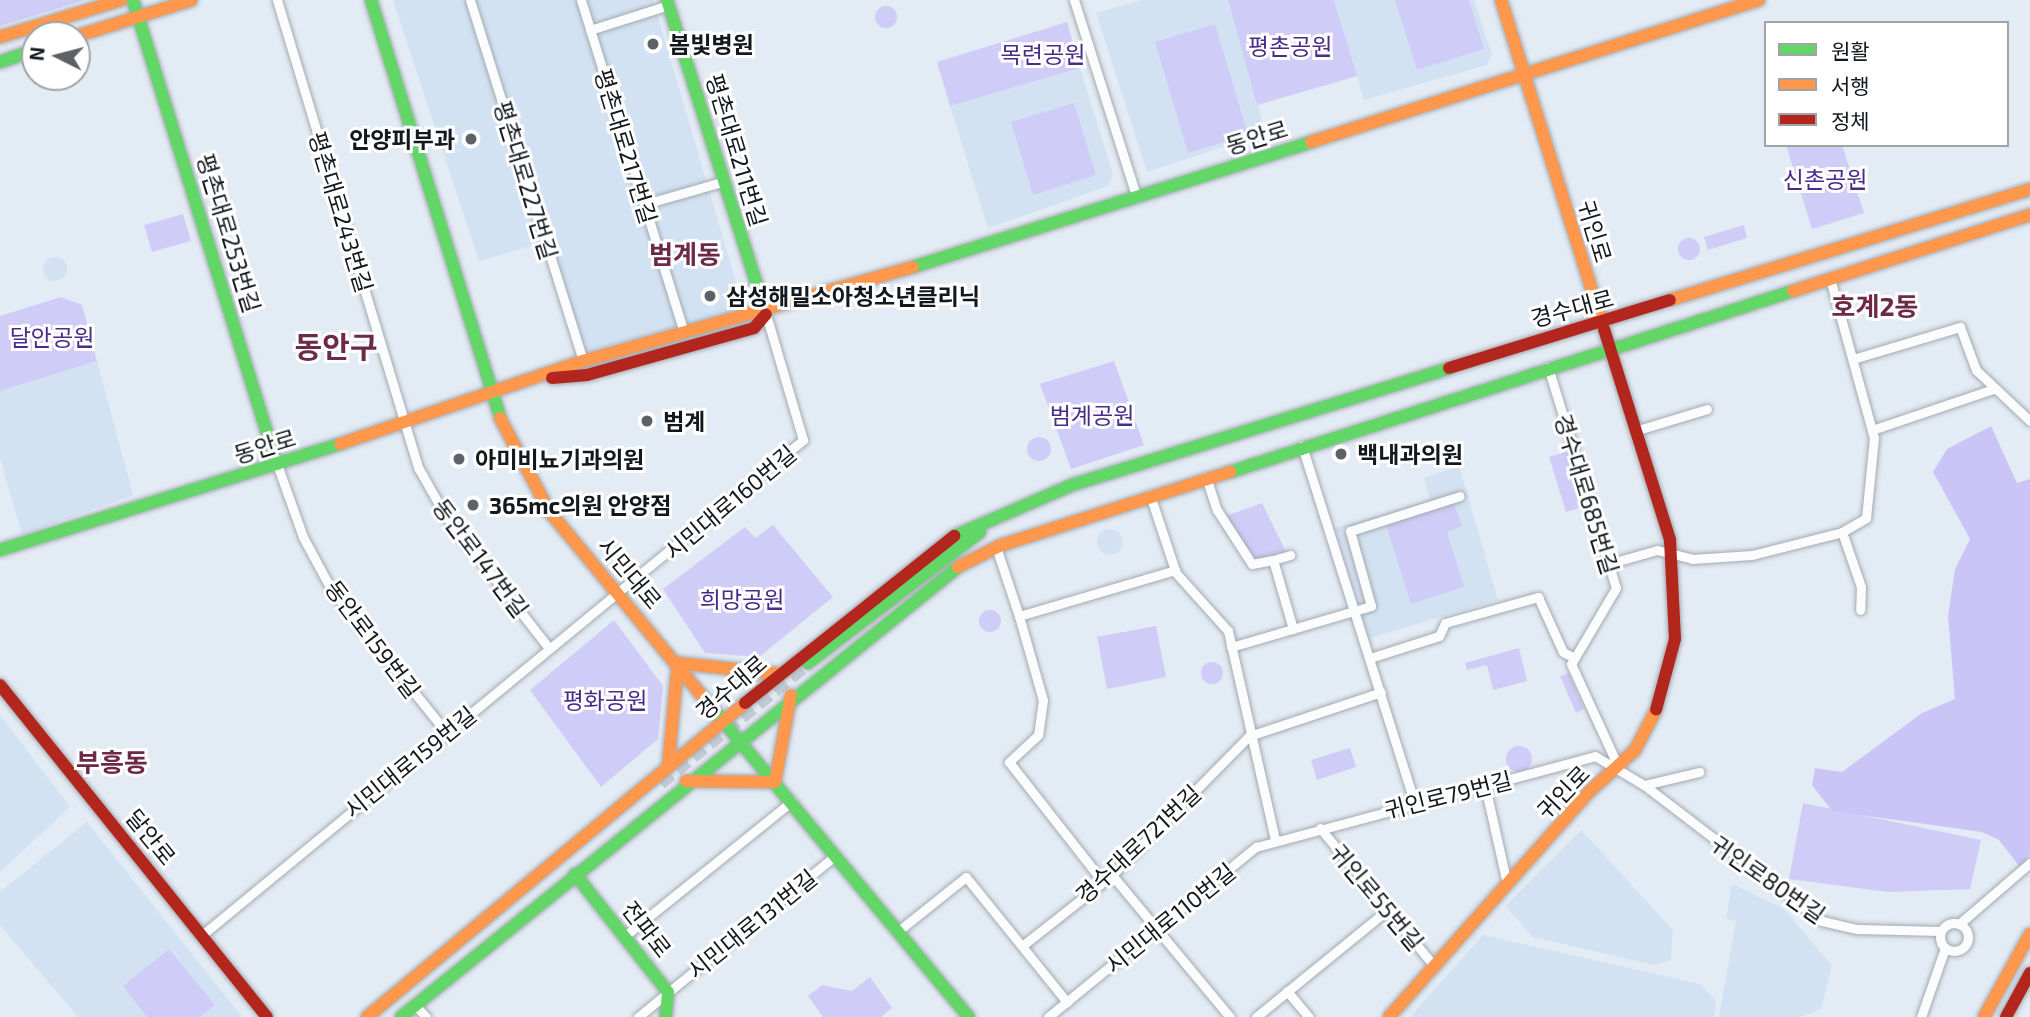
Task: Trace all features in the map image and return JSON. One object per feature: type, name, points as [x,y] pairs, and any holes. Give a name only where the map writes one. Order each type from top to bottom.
[{"type":"main road","points":[[0,37],[121,0]]},
{"type":"main road","name":"평촌대로253번길","points":[[133,0],[277,464]]},
{"type":"main road","points":[[91,31],[191,0]]},
{"type":"main road","name":"시민대로","points":[[370,0],[490,396],[519,463],[549,510],[969,1017]]},
{"type":"main road","name":"귀인로","points":[[1389,1017],[1507,884],[1646,736],[1664,693],[1675,639],[1674,555],[1638,430],[1501,0]]},
{"type":"main road","name":"동안로","points":[[0,550],[407,424],[541,380],[583,360],[684,332],[766,314],[1136,195],[1524,77],[1759,0]]},
{"type":"main road","name":"평촌대로211번길","points":[[668,3],[766,314]]},
{"type":"main road","points":[[0,62],[21,55]]},
{"type":"main road","name":"경수대로","points":[[1135,498],[995,540],[948,564],[810,666],[943,555],[990,527],[1127,472],[2030,189]]},
{"type":"main road","name":"경수대로","points":[[401,1017],[791,695],[950,571],[996,547],[1149,493],[2030,215]]},
{"type":"main road","name":"동안로","points":[[541,380],[587,375],[721,337],[754,327],[766,314]]},
{"type":"main road","name":"경수대로","points":[[368,1017],[937,544],[1072,485],[1127,472]]},
{"type":"main road","points":[[668,768],[678,663],[778,674]]},
{"type":"main road","name":"달안로","points":[[0,685],[267,1017]]},
{"type":"main road","points":[[686,781],[775,782],[791,695]]},
{"type":"main road","name":"경수대로","points":[[397,993],[662,786],[434,991]]},
{"type":"main road","name":"전파로","points":[[575,874],[626,935],[668,992],[666,1017]]},
{"type":"main road","points":[[1984,1017],[2030,934]]},
{"type":"main road","points":[[2006,1017],[2030,973]]},
{"type":"street","name":"평촌대로243번길","points":[[277,0],[407,424]]},
{"type":"street","name":"평촌대로227번길","points":[[470,0],[583,360]]},
{"type":"street","name":"평촌대로217번길","points":[[580,0],[684,332]]},
{"type":"street","points":[[1074,0],[1136,195]]},
{"type":"street","points":[[590,30],[668,3]]},
{"type":"street","points":[[645,205],[725,181]]},
{"type":"street","points":[[1608,564],[1657,550],[1674,555],[1752,555],[1842,532],[1862,523],[1870,508],[1872,430],[1830,278]]},
{"type":"street","name":"시민대로160번길","points":[[621,594],[803,440],[766,314]]},
{"type":"street","points":[[1853,359],[1960,327],[1976,370],[1993,389],[2030,421]]},
{"type":"street","name":"경수대로685번길","points":[[1548,367],[1608,564],[1613,600],[1573,657]]},
{"type":"street","points":[[1872,430],[1993,389]]},
{"type":"street","points":[[1638,430],[1707,409]]},
{"type":"street","name":"동안로147번길","points":[[407,424],[419,469],[445,515],[549,648]]},
{"type":"street","points":[[1302,444],[1415,804]]},
{"type":"street","name":"동안로159번길","points":[[277,464],[303,537],[331,589],[445,731]]},
{"type":"street","points":[[1206,475],[1217,510],[1252,564],[1290,555]]},
{"type":"street","points":[[1149,493],[1175,570],[1224,620],[1275,839]]},
{"type":"street","points":[[1231,647],[1371,606],[1350,531],[1460,496]]},
{"type":"street","points":[[1842,532],[1861,587],[1860,610]]},
{"type":"street","points":[[996,547],[1043,700],[1038,735],[1009,762],[1103,882]]},
{"type":"street","points":[[1273,560],[1293,629]]},
{"type":"street","points":[[1019,616],[1175,570]]},
{"type":"street","name":"시민대로159번길","points":[[202,935],[445,731],[621,594]]},
{"type":"street","points":[[1370,658],[1439,636],[1445,623],[1538,597],[1563,652],[1573,657],[1576,684],[1618,766]]},
{"type":"street","points":[[1249,736],[1381,692]]},
{"type":"street","name":"경수대로721번길","points":[[1022,946],[1112,875],[1249,736]]},
{"type":"street","name":"귀인로79번길","points":[[1275,839],[1595,756],[1618,766]]},
{"type":"street","name":"귀인로80번길","points":[[1618,766],[1822,921],[1858,929],[1941,931]]},
{"type":"street","points":[[1644,785],[1699,772]]},
{"type":"street","points":[[1485,786],[1507,884]]},
{"type":"street","points":[[626,935],[792,801]]},
{"type":"street","name":"귀인로55번길","points":[[1320,828],[1434,966]]},
{"type":"street","name":"시민대로110번길","points":[[1048,1017],[1256,847],[1275,839]]},
{"type":"street","name":"시민대로131번길","points":[[638,1017],[835,856]]},
{"type":"street","points":[[1921,1017],[1945,948],[1941,931],[1959,924],[2030,863]]},
{"type":"street","points":[[1112,875],[1230,1017]]},
{"type":"street","points":[[897,932],[966,877],[1067,1002]]},
{"type":"street","points":[[1256,1017],[1387,910]]},
{"type":"street","points":[[1945,948],[1957,950],[1966,942],[1959,924]]},
{"type":"street","points":[[1287,991],[1309,1017]]},
{"type":"street","points":[[415,1005],[426,1017]]},
{"type":"shaded area","points":[[393,0],[653,0],[744,309],[584,352],[549,241],[479,261]]},
{"type":"shaded area","points":[[1142,0],[1228,0],[1266,133],[1147,172],[1096,13]]},
{"type":"shaded area","points":[[1334,0],[1474,0],[1492,55],[1487,65],[1364,100]]},
{"type":"shaded area","points":[[1080,68],[1113,175],[1108,186],[988,228],[950,106]]},
{"type":"shaded area","points":[[55,257],[64,260],[67,269],[64,278],[55,281],[46,278],[43,269],[46,260]]},
{"type":"shaded area","points":[[97,361],[133,495],[22,535],[0,458],[0,391]]},
{"type":"shaded area","points":[[1991,426],[2017,483],[2030,479],[2030,854],[2020,867],[1999,840],[1982,832],[1832,811],[1812,785],[1815,768],[1842,772],[1922,713],[1955,699],[1948,616],[1955,569],[1970,539],[1933,472],[1947,449]]},
{"type":"shaded area","points":[[1459,466],[1498,600],[1369,638],[1335,528],[1430,500],[1424,478]]},
{"type":"shaded area","points":[[1110,529],[1119,533],[1123,542],[1119,551],[1110,555],[1101,551],[1097,542],[1101,533]]},
{"type":"shaded area","points":[[0,715],[70,807],[0,872]]},
{"type":"shaded area","points":[[87,822],[242,1017],[78,1017],[0,925],[0,892]]},
{"type":"shaded area","points":[[1581,830],[1673,930],[1671,960],[1654,965],[1533,937],[1505,906]]},
{"type":"shaded area","points":[[1732,884],[1784,909],[1832,966],[1821,1009],[1800,1017],[1719,1017],[1736,921],[1726,918]]},
{"type":"shaded area","points":[[1483,935],[1700,984],[1716,1001],[1714,1017],[1410,1017]]},
{"type":"green space","points":[[0,0],[85,0],[0,26]]},
{"type":"green space","name":"평촌공원","points":[[1228,0],[1334,0],[1357,76],[1257,105]]},
{"type":"green space","points":[[1395,0],[1469,0],[1484,49],[1417,70]]},
{"type":"green space","points":[[882,6],[890,6],[897,13],[897,21],[890,28],[882,28],[875,21],[875,13]]},
{"type":"green space","name":"목련공원","points":[[1067,22],[1080,68],[950,106],[937,62]]},
{"type":"green space","points":[[1215,24],[1248,135],[1188,153],[1155,42]]},
{"type":"green space","points":[[1074,103],[1096,175],[1033,195],[1011,122]]},
{"type":"green space","name":"신촌공원","points":[[1787,147],[1843,147],[1864,213],[1812,229]]},
{"type":"green space","points":[[183,214],[191,241],[152,252],[144,225]]},
{"type":"green space","points":[[1744,225],[1747,238],[1708,250],[1704,237]]},
{"type":"green space","points":[[1689,238],[1699,245],[1700,249],[1693,259],[1689,260],[1679,253],[1678,249],[1685,239]]},
{"type":"green space","name":"달안공원","points":[[61,297],[82,305],[97,361],[0,391],[0,316]]},
{"type":"green space","name":"범계공원","points":[[1114,361],[1144,445],[1071,469],[1040,384]]},
{"type":"green space","points":[[1039,437],[1047,441],[1051,449],[1047,457],[1039,461],[1031,457],[1027,449],[1031,441]]},
{"type":"green space","points":[[1572,450],[1589,505],[1566,512],[1549,457]]},
{"type":"green space","points":[[1262,503],[1287,554],[1255,563],[1226,516]]},
{"type":"green space","points":[[1454,503],[1462,526],[1447,532],[1464,587],[1411,604],[1385,522]]},
{"type":"green space","name":"희망공원","points":[[773,525],[833,597],[759,657],[705,653],[663,589],[745,527],[755,538]]},
{"type":"green space","points":[[990,610],[998,613],[1001,621],[998,629],[990,632],[982,629],[979,621],[982,613]]},
{"type":"green space","name":"평화공원","points":[[614,620],[663,686],[658,739],[601,787],[530,690]]},
{"type":"green space","points":[[1156,626],[1166,677],[1107,689],[1097,637]]},
{"type":"green space","points":[[1519,648],[1527,681],[1493,690],[1487,665],[1467,670],[1465,663]]},
{"type":"green space","points":[[1212,662],[1220,665],[1223,673],[1220,681],[1212,684],[1204,681],[1201,673],[1204,665]]},
{"type":"green space","points":[[1569,673],[1584,709],[1576,713],[1560,676]]},
{"type":"green space","points":[[1519,746],[1528,750],[1532,759],[1528,768],[1519,772],[1510,768],[1506,759],[1510,750]]},
{"type":"green space","points":[[1350,748],[1356,767],[1317,780],[1311,760]]},
{"type":"green space","points":[[1803,803],[1981,840],[1970,889],[1888,892],[1789,879]]},
{"type":"green space","points":[[169,949],[215,1005],[200,1017],[147,1017],[123,986]]},
{"type":"green space","points":[[870,977],[892,1008],[881,1017],[823,1017],[808,996],[822,985],[852,991]]},
{"type":"tunnel","points":[[660,783],[808,663]]},
{"type":"traffic: fast","points":[[133,0],[277,464]]},
{"type":"traffic: fast","points":[[371,0],[500,418]]},
{"type":"traffic: fast","points":[[667,0],[766,314]]},
{"type":"traffic: fast","points":[[0,62],[21,55]]},
{"type":"traffic: fast","points":[[913,267],[1311,142]]},
{"type":"traffic: fast","points":[[1230,472],[1793,291]]},
{"type":"traffic: fast","points":[[954,536],[1072,485],[1449,368]]},
{"type":"traffic: fast","points":[[0,550],[340,444]]},
{"type":"traffic: fast","points":[[808,663],[980,532]]},
{"type":"traffic: fast","points":[[401,1017],[958,567]]},
{"type":"traffic: fast","points":[[703,697],[969,1017]]},
{"type":"traffic: fast","points":[[575,874],[668,992],[666,1017]]},
{"type":"traffic: slow","points":[[0,37],[121,0]]},
{"type":"traffic: slow","points":[[91,32],[191,0]]},
{"type":"traffic: slow","points":[[1501,0],[1604,329]]},
{"type":"traffic: slow","points":[[1311,142],[1759,0]]},
{"type":"traffic: slow","points":[[1670,300],[2030,189]]},
{"type":"traffic: slow","points":[[1793,291],[2030,215]]},
{"type":"traffic: slow","points":[[340,444],[583,361],[913,267]]},
{"type":"traffic: slow","points":[[500,418],[549,511],[703,697]]},
{"type":"traffic: slow","points":[[958,567],[999,546],[1230,472]]},
{"type":"traffic: slow","points":[[668,768],[678,663],[778,674]]},
{"type":"traffic: slow","points":[[686,781],[775,782],[791,695]]},
{"type":"traffic: slow","points":[[367,1017],[745,703]]},
{"type":"traffic: slow","points":[[1389,1017],[1590,791],[1635,750],[1656,710]]},
{"type":"traffic: slow","points":[[1984,1017],[2030,934]]},
{"type":"traffic: jam","points":[[1449,368],[1670,300]]},
{"type":"traffic: jam","points":[[552,378],[587,375],[754,328],[766,314]]},
{"type":"traffic: jam","points":[[1604,329],[1670,540],[1675,639],[1656,710]]},
{"type":"traffic: jam","points":[[745,703],[954,536]]},
{"type":"traffic: jam","points":[[0,685],[267,1017]]},
{"type":"traffic: jam","points":[[2006,1017],[2030,973]]},
{"type":"place","name":"봄빛병원","points":[[653,44]]},
{"type":"place","name":"안양피부과","points":[[471,139]]},
{"type":"place","name":"삼성해밀소아청소년클리닉","points":[[710,296]]},
{"type":"place","name":"범계","points":[[647,421]]},
{"type":"place","name":"백내과의원","points":[[1341,454]]},
{"type":"place","name":"아미비뇨기과의원","points":[[459,459]]},
{"type":"place","name":"365mc의원 안양점","points":[[473,505]]},
{"type":"district","name":"범계동","points":[[685,254]]},
{"type":"district","name":"호계2동","points":[[1875,306]]},
{"type":"district","name":"동안구","points":[[336,346]]},
{"type":"district","name":"부흥동","points":[[112,762]]}]
